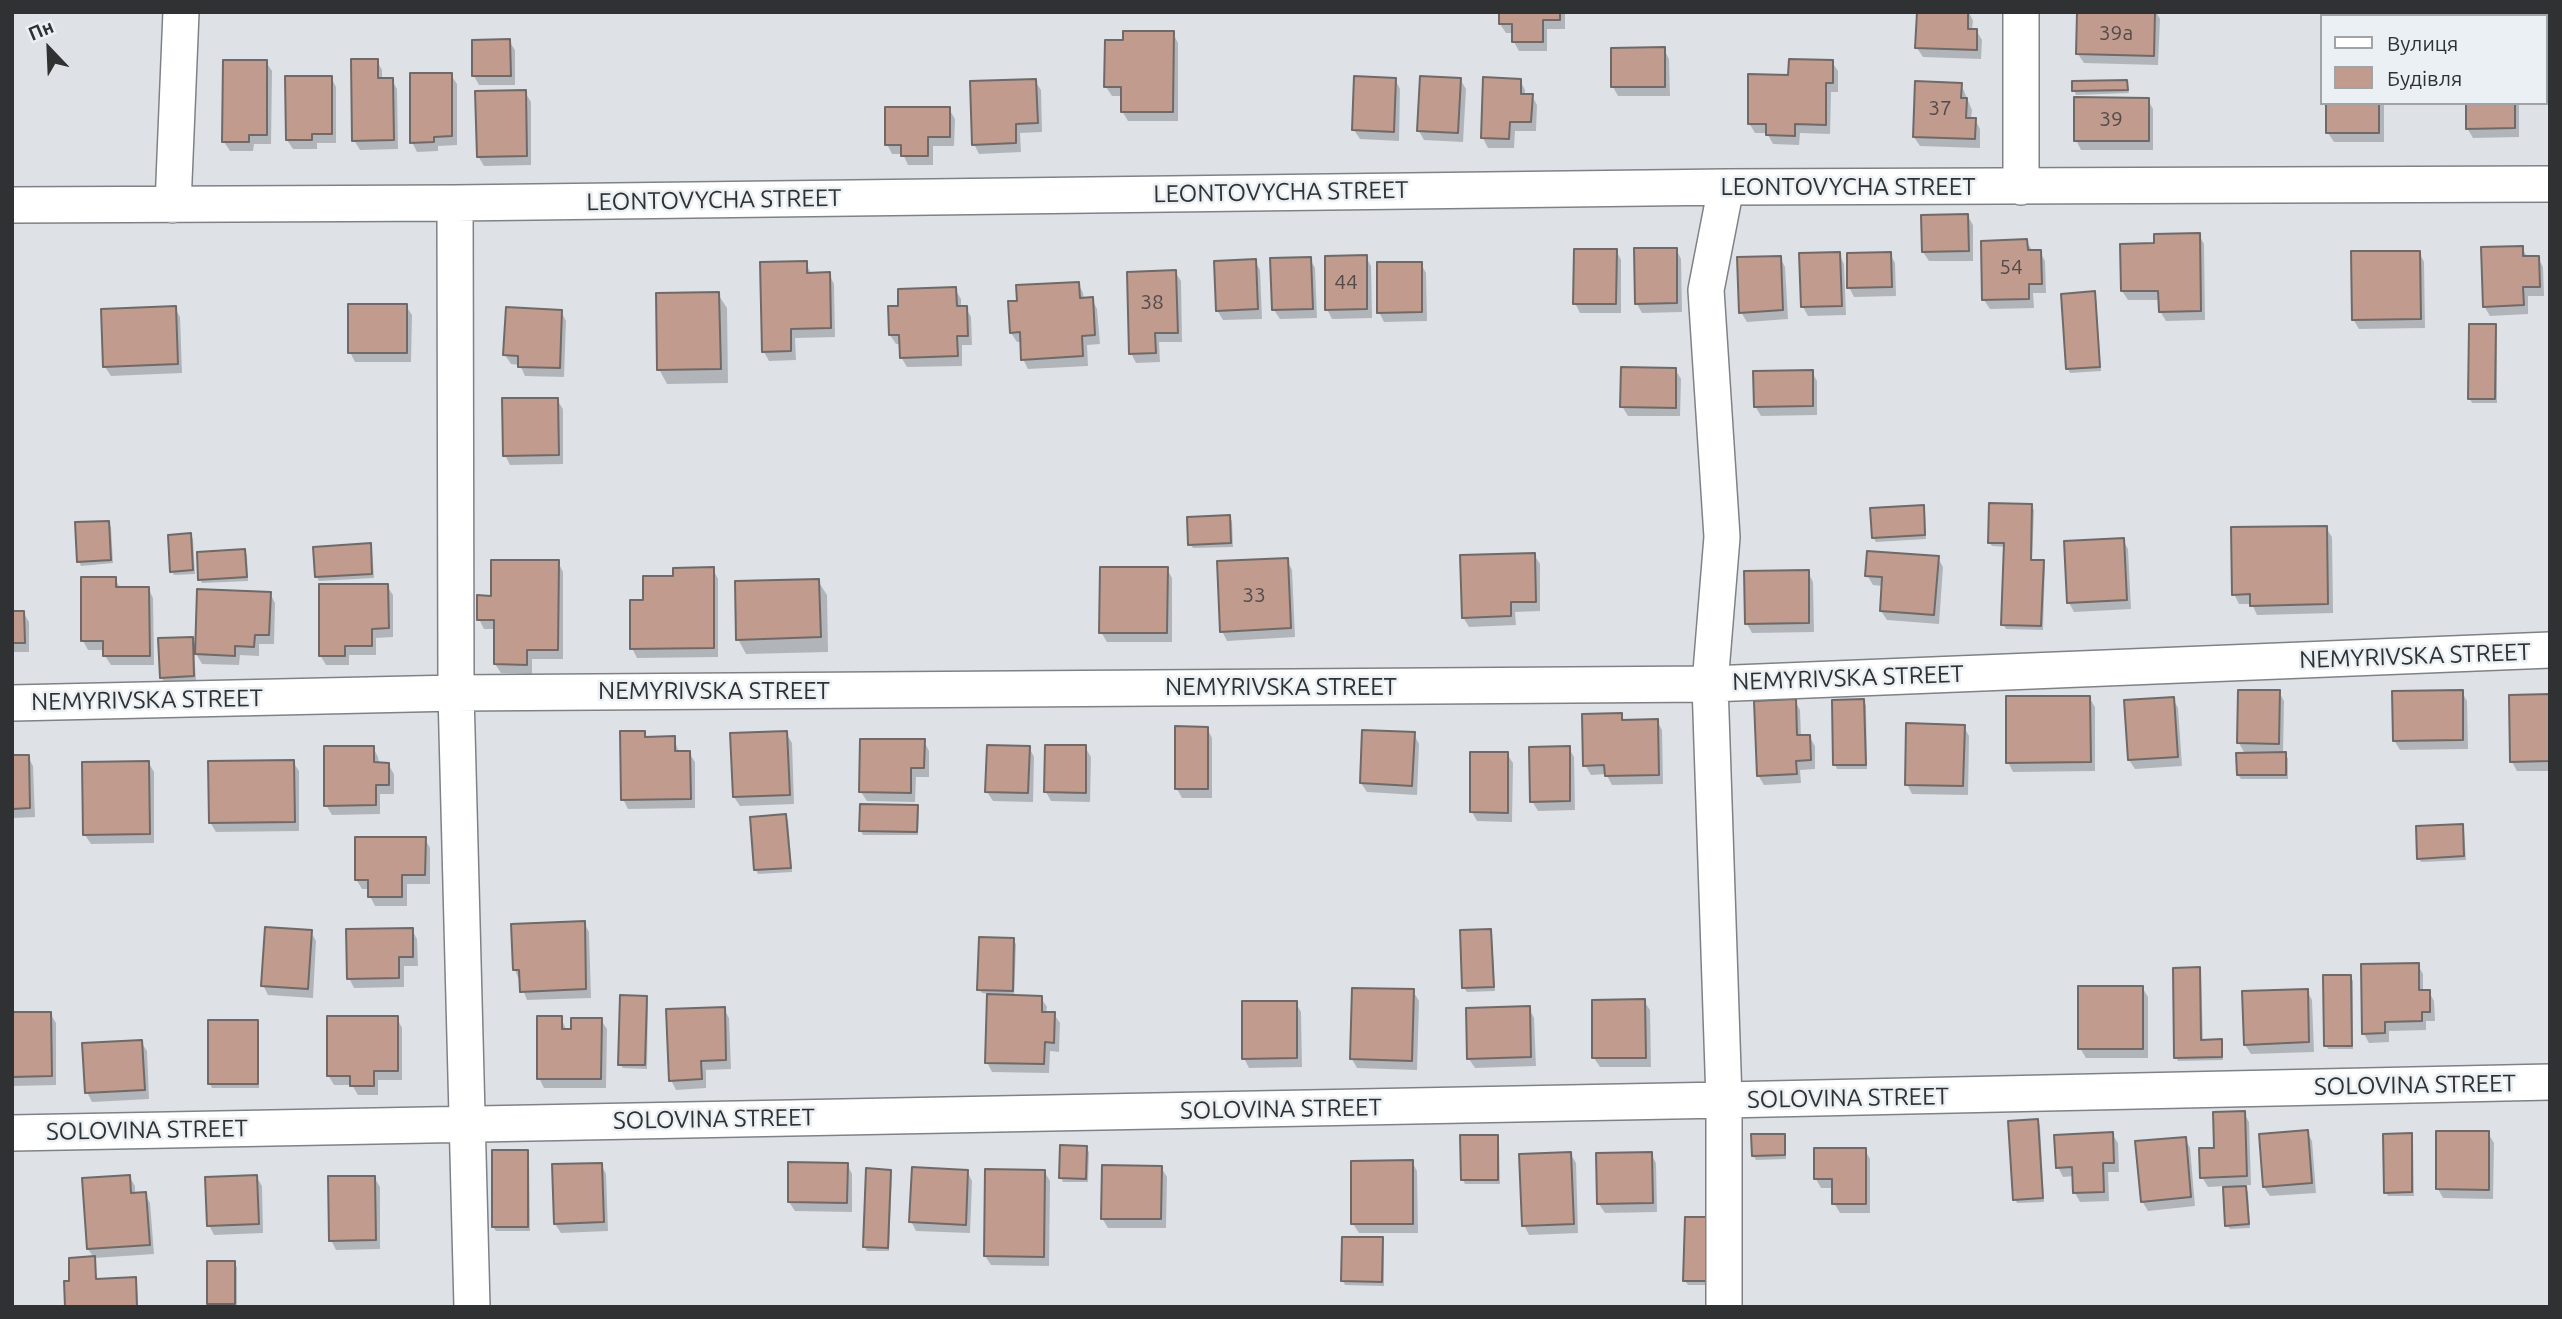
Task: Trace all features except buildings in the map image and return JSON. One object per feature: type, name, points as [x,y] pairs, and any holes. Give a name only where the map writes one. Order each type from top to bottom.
[{"type":"street","points":[[173,205],[181,12]]},
{"type":"street","points":[[2021,12],[2021,187]]},
{"type":"street","name":"LEONTOVYCHA STREET","points":[[12,205],[455,203],[1726,187],[2550,184]]},
{"type":"street","points":[[1724,1307],[1724,1100],[1710,684],[1721,537],[1706,290],[1726,187]]},
{"type":"street","points":[[455,203],[456,693],[472,1307]]},
{"type":"street","name":"NEMYRIVSKA STREET","points":[[12,702],[456,693],[1710,684],[2550,650]]},
{"type":"street","name":"SOLOVINA STREET","points":[[12,1133],[2550,1082]]}]
